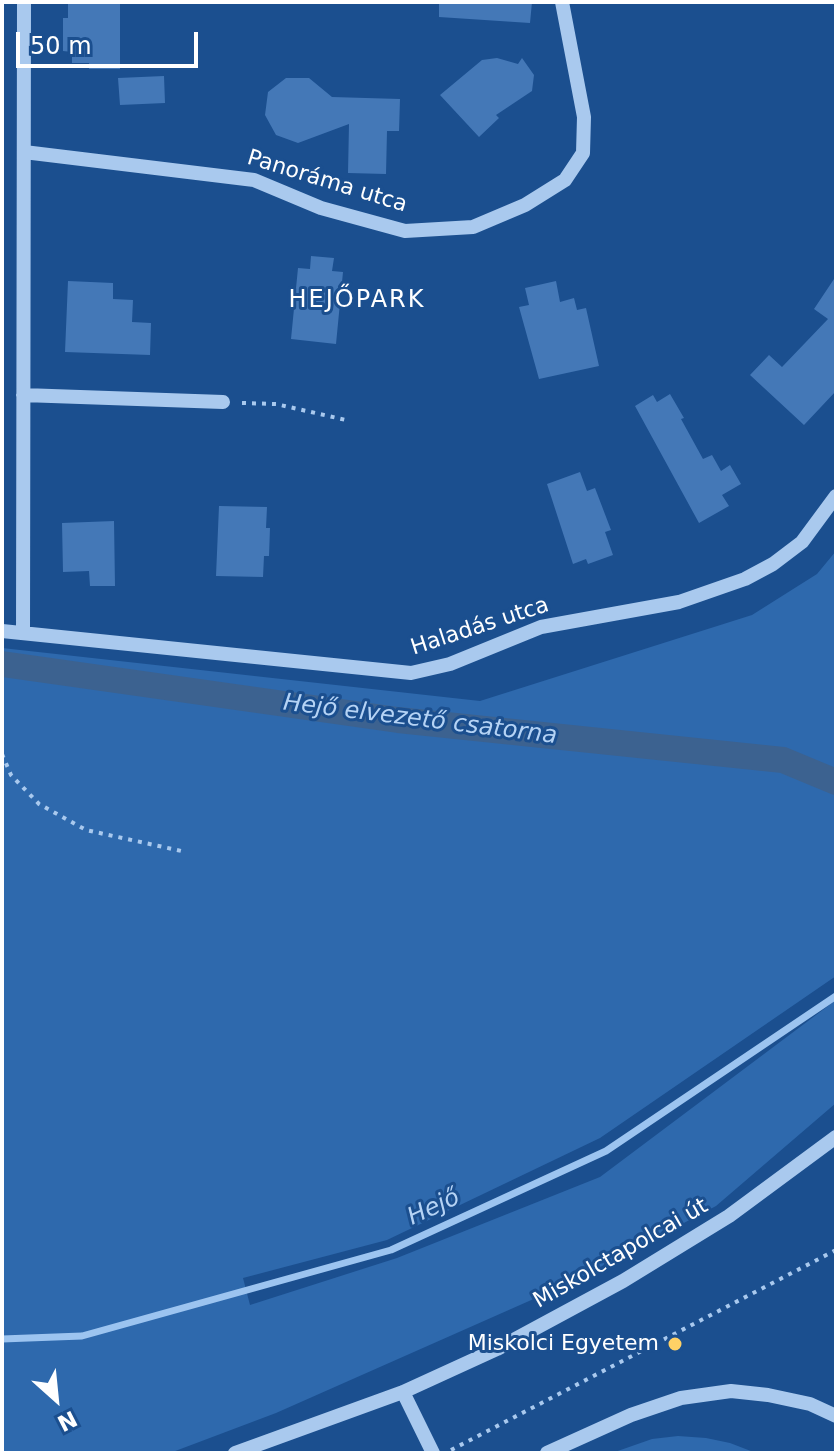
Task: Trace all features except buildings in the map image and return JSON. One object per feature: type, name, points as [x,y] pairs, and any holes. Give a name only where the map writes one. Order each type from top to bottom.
[{"type":"street","points":[[23,633],[24,2]]},
{"type":"street","name":"Panoráma utca","points":[[24,152],[254,180],[321,208],[405,231],[473,227],[525,205],[565,180],[583,153],[584,117],[562,2]]},
{"type":"street","points":[[23,395],[223,402]]},
{"type":"street","name":"Haladás utca","points":[[2,631],[411,673],[450,664],[541,627],[679,602],[745,579],[773,564],[802,542],[836,496]]},
{"type":"street","name":"Miskolctapolcai út","points":[[235,1453],[403,1392],[497,1349],[623,1281],[729,1216],[836,1137]]},
{"type":"street","points":[[547,1453],[631,1415],[681,1398],[731,1391],[810,1404],[836,1416]]},
{"type":"street","points":[[403,1392],[433,1453]]},
{"type":"path","points":[[223,402],[276,404],[346,420]]},
{"type":"path","points":[[2,754],[11,775],[39,804],[86,830],[186,852]]},
{"type":"path","points":[[445,1453],[836,1250]]},
{"type":"shaded area","points":[[836,551],[836,976],[600,1138],[387,1240],[243,1278],[250,1305],[397,1258],[600,1177],[836,1000],[836,1103],[716,1206],[572,1282],[276,1413],[170,1453],[2,1453],[2,648],[480,701],[752,615],[817,574]]},
{"type":"shaded area","points":[[678,1436],[730,1443],[756,1453],[612,1453],[652,1439]]},
{"type":"waterway","name":"Hejő elvezető csatorna","points":[[2,664],[398,720],[783,760],[836,782]]},
{"type":"waterway","name":"Hejő","points":[[2,1339],[82,1336],[391,1250],[606,1151],[836,996]]},
{"type":"place","name":"Miskolci Egyetem","points":[[675,1344]]},
{"type":"district","name":"HEJŐPARK","points":[[357,301]]}]
